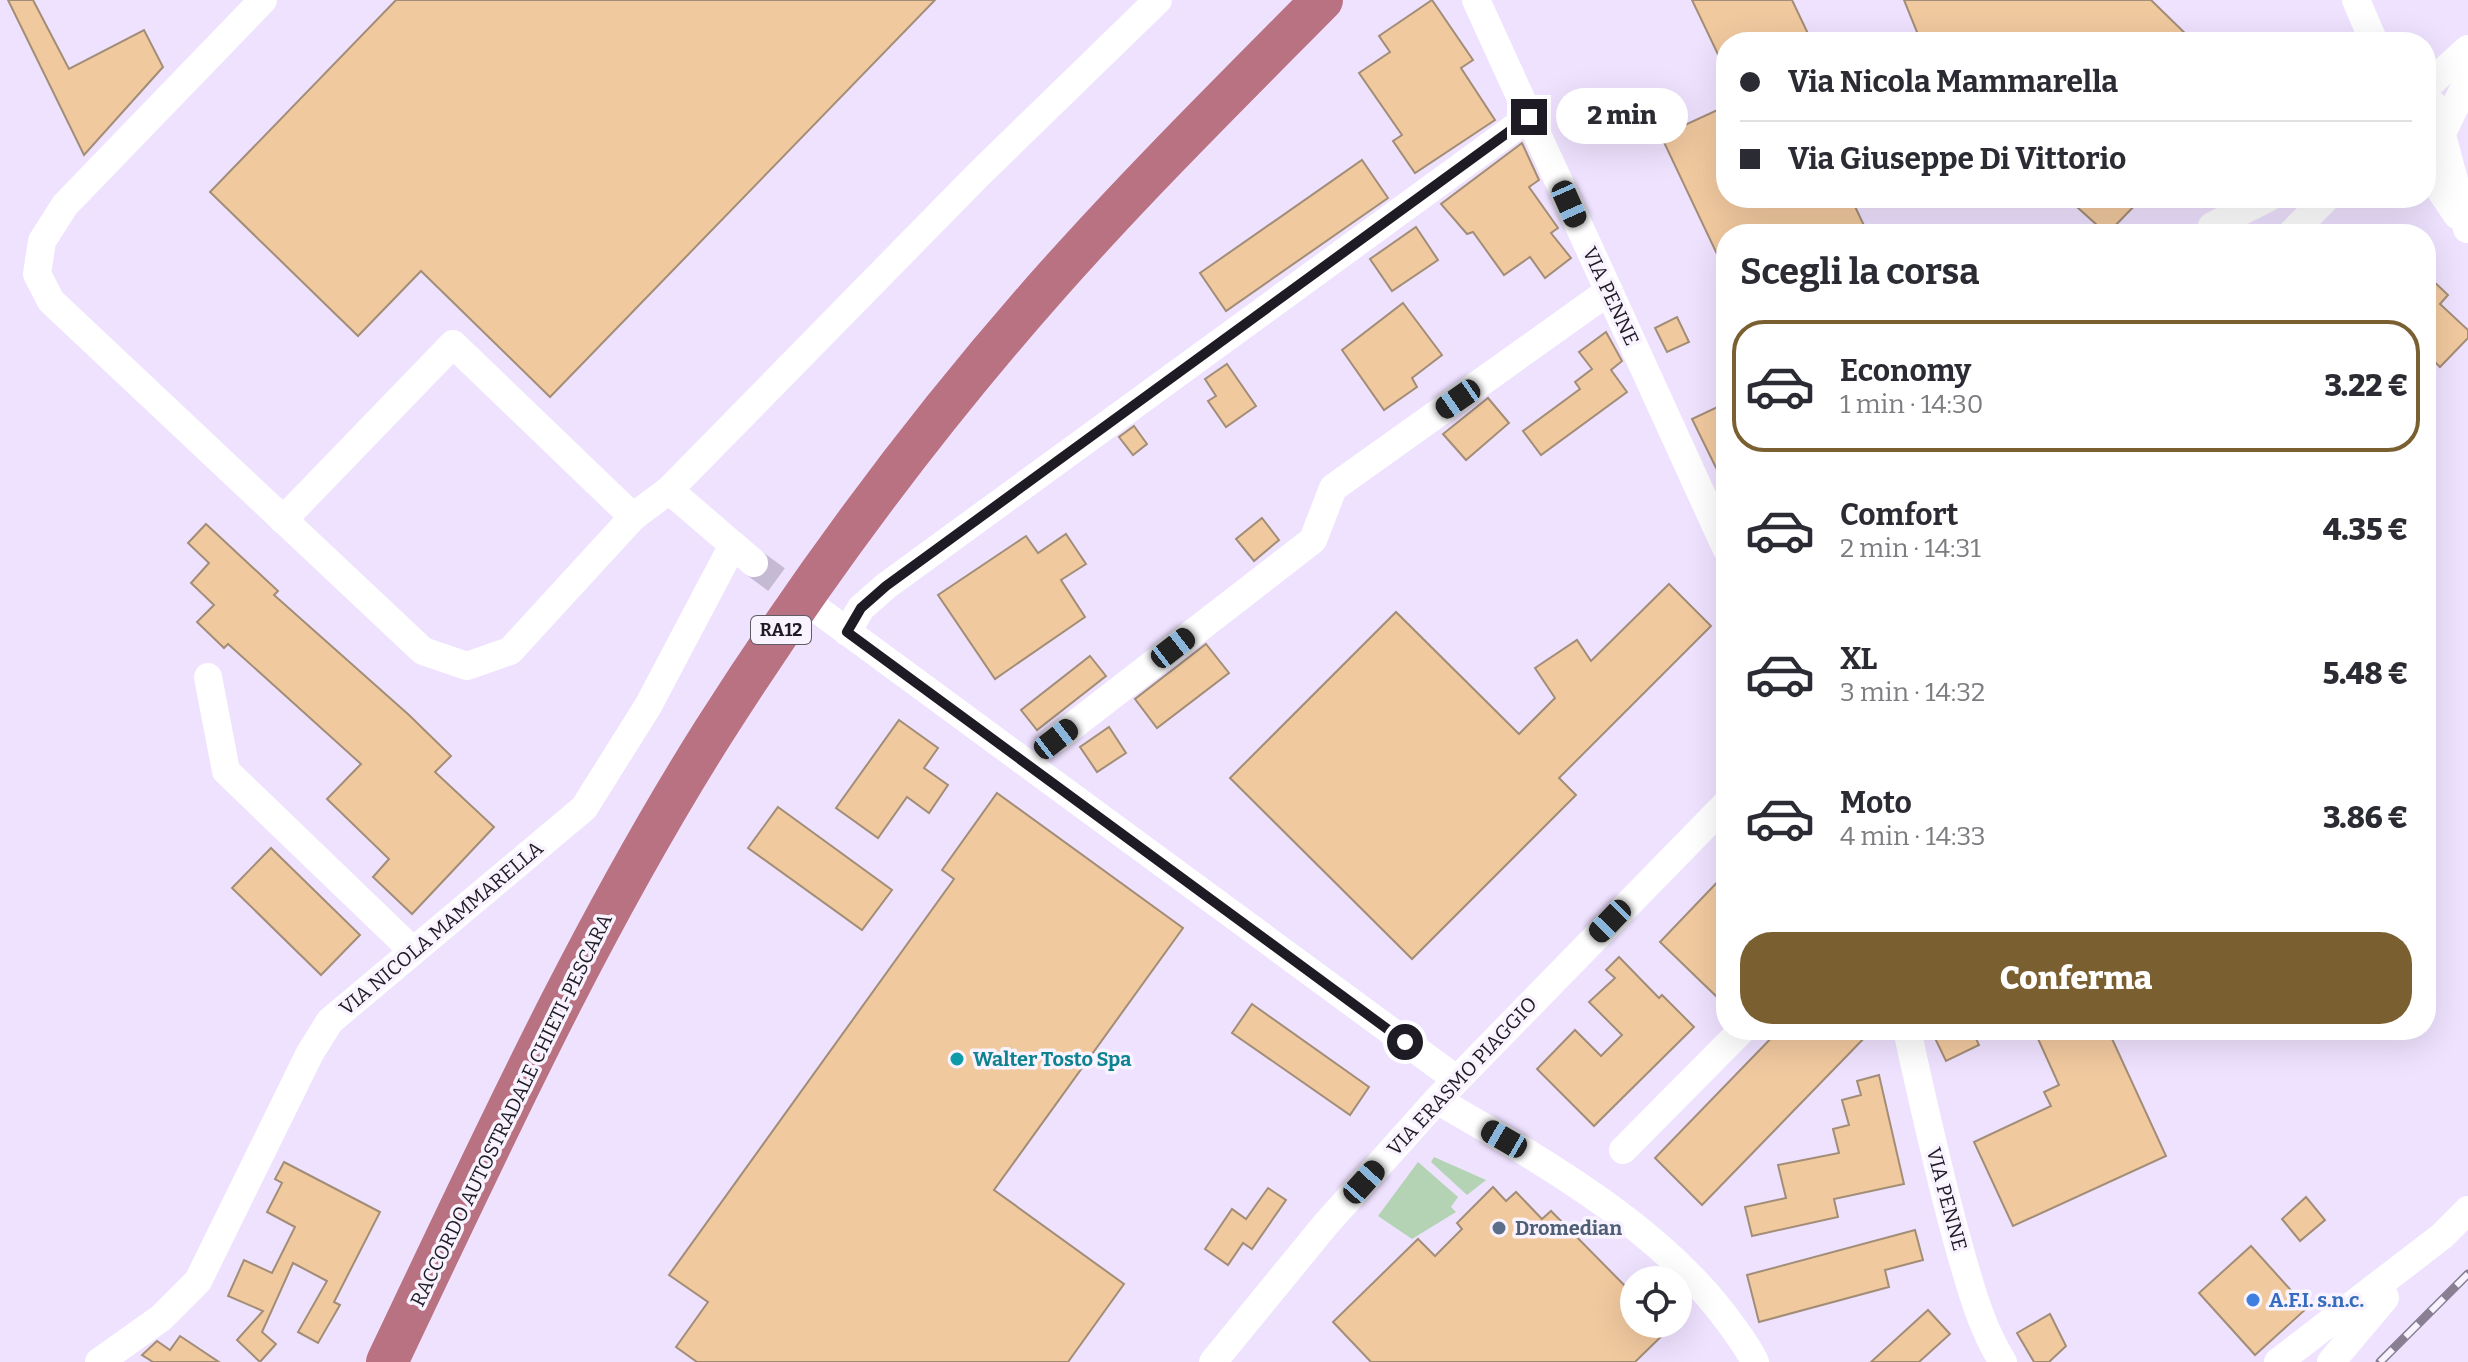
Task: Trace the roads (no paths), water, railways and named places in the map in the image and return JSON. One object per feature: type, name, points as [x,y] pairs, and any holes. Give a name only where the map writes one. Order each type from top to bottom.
[{"type":"highway","name":"RACCORDO AUTOSTRADALE CHIETI-PESCARA","points":[[357,1362],[488,1087],[570,924],[681,733],[734,652],[843,495],[977,328],[1073,218],[1283,0]]},
{"type":"highway","name":"RACCORDO AUTOSTRADALE CHIETI-PESCARA","points":[[387,1362],[575,973],[641,852],[757,665],[871,503],[1003,338],[1096,233],[1322,0]]},
{"type":"street","points":[[263,0],[65,205],[42,241],[37,274],[51,301],[423,651],[467,666],[510,651],[633,517],[669,490],[978,175],[1158,0]]},
{"type":"street","name":"VIA PENNE","points":[[1476,0],[1716,526]]},
{"type":"street","points":[[2356,0],[2370,32]]},
{"type":"street","points":[[2436,78],[2468,49]]},
{"type":"street","points":[[2437,138],[2468,80]]},
{"type":"street","points":[[2436,109],[2442,115],[2437,138],[2467,230]]},
{"type":"street","points":[[847,632],[861,608],[886,586],[1529,117]]},
{"type":"street","points":[[2436,184],[2467,230]]},
{"type":"street","points":[[2216,224],[2248,208]]},
{"type":"street","points":[[1056,739],[1313,540],[1333,488],[1609,291]]},
{"type":"street","points":[[283,520],[453,344],[633,517]]},
{"type":"street","name":"VIA NICOLA MAMMARELLA","points":[[99,1362],[161,1318],[198,1281],[310,1053],[330,1021],[584,808],[744,554],[669,490]]},
{"type":"street","points":[[818,610],[1456,1079]]},
{"type":"street","points":[[208,677],[226,771],[413,951]]},
{"type":"street","name":"VIA ERASMO PIAGGIO","points":[[1213,1362],[1326,1224],[1456,1079],[1716,814]]},
{"type":"street","points":[[1623,1150],[1732,1040]]},
{"type":"street","name":"VIA PENNE","points":[[1909,1040],[1942,1185],[1971,1288],[2003,1362]]},
{"type":"street","points":[[1437,1100],[1549,1165],[1674,1260],[1717,1305],[1755,1362]]},
{"type":"street","points":[[2278,1362],[2442,1236],[2468,1210]]},
{"type":"street","points":[[2331,1362],[2385,1298],[2380,1284]]},
{"type":"tunnel","points":[[754,563],[815,608]]},
{"type":"railway","points":[[2380,1362],[2468,1274]]},
{"type":"place","name":"Walter Tosto Spa","points":[[957,1059]]},
{"type":"place","name":"Dromedian","points":[[1499,1228]]},
{"type":"place","name":"A.F.I. s.n.c.","points":[[2253,1300]]}]
